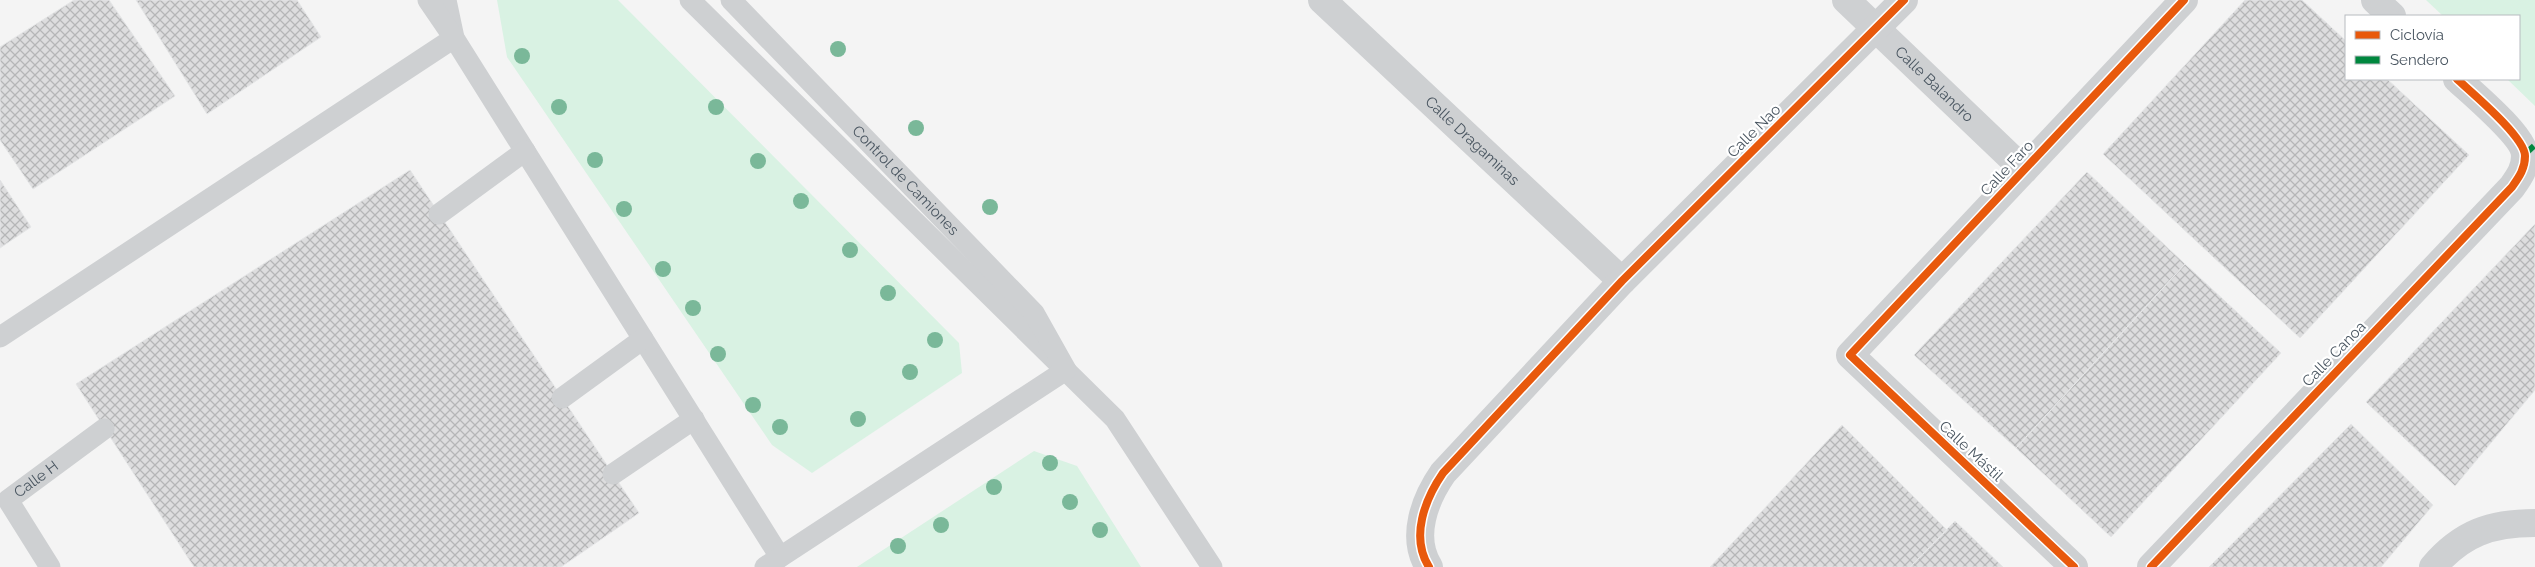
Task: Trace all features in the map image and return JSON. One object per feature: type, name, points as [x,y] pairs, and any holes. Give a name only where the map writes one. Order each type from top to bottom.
[{"type":"street","name":"Calle Dragaminas","points":[[1322,0],[1622,281]]},
{"type":"street","name":"Calle Balandro","points":[[1846,0],[2024,170]]},
{"type":"street","name":"Calle Nao","points":[[1429,567],[1422,550],[1421,527],[1425,506],[1432,489],[1443,473],[1622,281],[1904,0]]},
{"type":"street","name":"Calle Faro","points":[[1850,355],[2184,0]]},
{"type":"street","points":[[2375,0],[2391,15]]},
{"type":"street","name":"Calle Canoa","points":[[2151,567],[2512,187],[2523,171],[2525,154],[2516,136],[2459,80]]},
{"type":"street","name":"Calle Mástil","points":[[1850,355],[2074,567]]},
{"type":"street","points":[[2433,567],[2448,550],[2480,530],[2508,523],[2535,523]]},
{"type":"lane","points":[[428,0],[454,38],[694,419],[773,562],[1066,370]]},
{"type":"lane","points":[[446,0],[454,38]]},
{"type":"lane","points":[[690,0],[1115,419],[1212,567]]},
{"type":"lane","name":"Control de Camiones","points":[[732,0],[1034,313],[1066,370]]},
{"type":"lane","points":[[0,337],[454,38]]},
{"type":"lane","points":[[439,214],[525,151]]},
{"type":"lane","points":[[562,398],[643,339]]},
{"type":"lane","points":[[613,474],[694,419]]},
{"type":"lane","name":"Calle H","points":[[50,567],[8,500],[104,429]]},
{"type":"green space","points":[[497,0],[618,0],[959,343],[962,373],[812,473],[772,445],[507,57]]},
{"type":"green space","points":[[2426,0],[2535,0],[2535,106],[2508,80],[2520,80],[2520,15],[2442,15]]},
{"type":"green space","points":[[1034,451],[1077,466],[1141,567],[857,567]]},
{"type":"building","points":[[74,0],[109,0],[175,96],[33,189],[0,140],[0,47]]},
{"type":"building","points":[[136,0],[297,0],[321,37],[207,114]]},
{"type":"building","points":[[2245,0],[2302,0],[2345,40],[2345,80],[2388,80],[2469,155],[2300,338],[2103,154]]},
{"type":"building","points":[[410,170],[639,513],[561,567],[194,567],[76,384]]},
{"type":"building","points":[[2087,172],[2185,264],[2016,448],[1914,355]]},
{"type":"building","points":[[0,180],[31,227],[0,248]]},
{"type":"building","points":[[2535,224],[2535,390],[2455,486],[2366,402]]},
{"type":"building","points":[[2185,264],[2281,353],[2111,537],[2016,448]]},
{"type":"building","points":[[2351,424],[2433,505],[2381,567],[2209,567]]},
{"type":"building","points":[[1842,425],[1947,530],[1910,567],[1710,567]]},
{"type":"building","points":[[1955,521],[2003,567],[1910,567]]},
{"type":"marked path","points":[[2525,154],[2535,145]]},
{"type":"cycle path","points":[[1429,567],[1423,555],[1420,531],[1426,506],[1436,483],[1443,473],[1622,281],[1904,0]]},
{"type":"cycle path","points":[[2074,567],[1850,355],[2184,0]]},
{"type":"cycle path","points":[[2151,567],[2517,180],[2525,161],[2523,148],[2497,116],[2458,80]]}]
